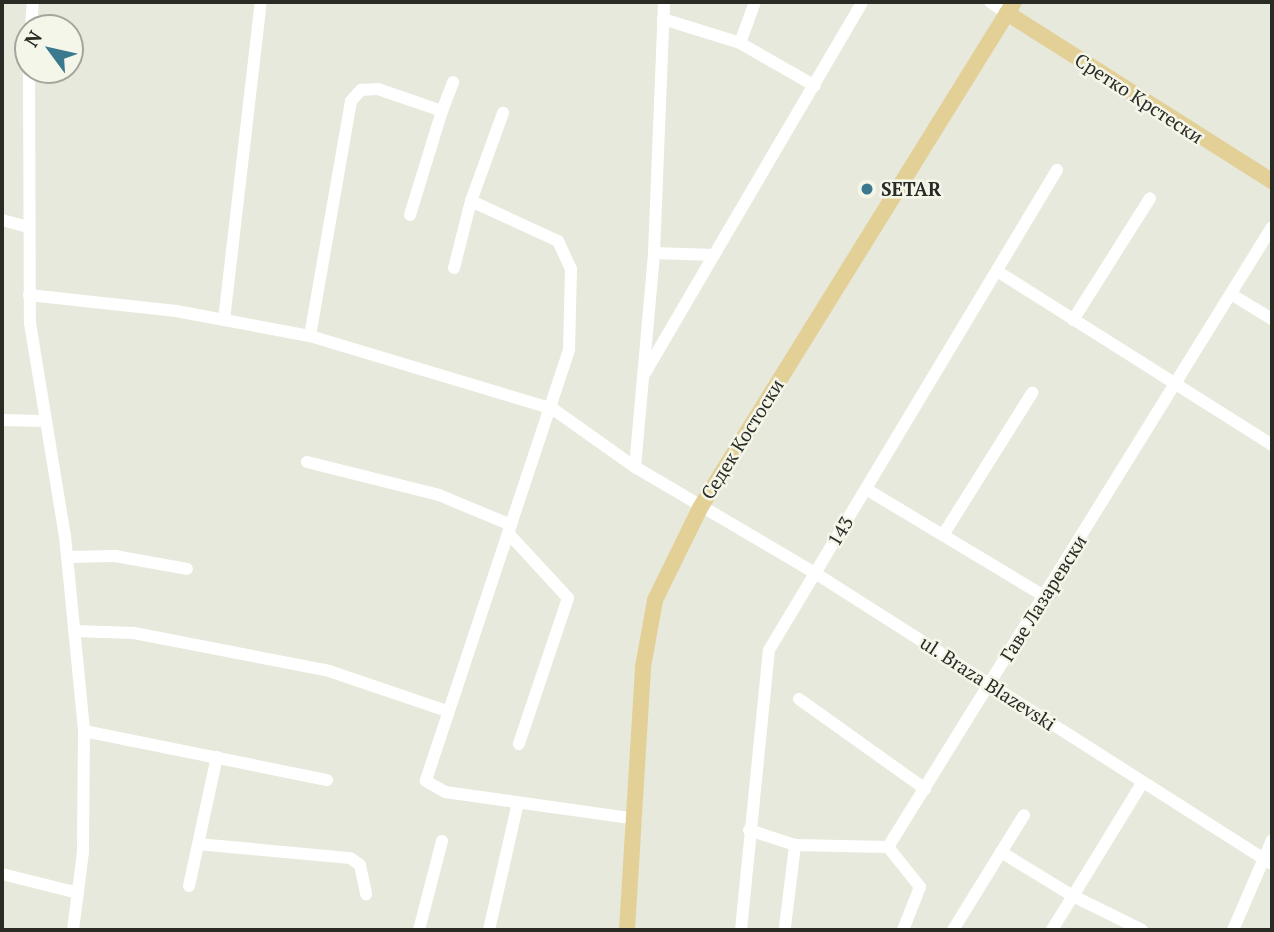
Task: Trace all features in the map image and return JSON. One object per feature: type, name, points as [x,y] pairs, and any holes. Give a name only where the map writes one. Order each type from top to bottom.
[{"type":"main road","name":"Сретко Крстески","points":[[1011,7],[1272,181]]},
{"type":"main road","name":"Седек Костоски","points":[[627,930],[647,630],[700,508],[1011,7]]},
{"type":"street","points":[[224,320],[261,2]]},
{"type":"street","points":[[635,467],[654,253],[664,2]]},
{"type":"street","points":[[740,43],[755,2]]},
{"type":"street","points":[[990,2],[1011,7]]},
{"type":"street","points":[[643,377],[861,4]]},
{"type":"street","points":[[663,19],[740,43],[815,86]]},
{"type":"street","points":[[410,215],[453,82]]},
{"type":"street","points":[[29,84],[29,295],[43,421],[67,557],[84,731],[78,892],[73,930]]},
{"type":"street","points":[[310,336],[351,100],[361,90],[378,89],[442,111]]},
{"type":"street","points":[[454,268],[471,201],[503,113]]},
{"type":"street","name":"143","points":[[741,930],[769,650],[1057,170]]},
{"type":"street","points":[[1073,320],[1150,198]]},
{"type":"street","points":[[471,201],[526,224],[568,251],[569,350],[553,409],[509,529],[426,781],[445,792],[636,819]]},
{"type":"street","points":[[2,220],[27,227]]},
{"type":"street","name":"Гаве Лазаревски","points":[[888,847],[1272,228]]},
{"type":"street","points":[[654,253],[714,256]]},
{"type":"street","points":[[997,271],[1174,386],[1272,445]]},
{"type":"street","points":[[1231,294],[1272,319]]},
{"type":"street","name":"ul. Braza Blazevski","points":[[29,295],[224,320],[310,336],[553,409],[635,467],[700,508],[815,573],[990,684],[1141,785],[1267,861]]},
{"type":"street","points":[[647,331],[664,340]]},
{"type":"street","points":[[943,535],[1031,393]]},
{"type":"street","points":[[2,420],[43,421]]},
{"type":"street","points":[[307,462],[439,495],[509,529],[568,598],[519,744]]},
{"type":"street","points":[[866,489],[1044,596]]},
{"type":"street","points":[[67,557],[115,556],[187,569]]},
{"type":"street","points":[[74,631],[134,633],[329,671],[447,711]]},
{"type":"street","points":[[799,699],[925,789]]},
{"type":"street","points":[[84,731],[327,780]]},
{"type":"street","points":[[189,886],[217,757]]},
{"type":"street","points":[[1052,930],[1141,785]]},
{"type":"street","points":[[489,930],[518,802]]},
{"type":"street","points":[[953,930],[1024,815]]},
{"type":"street","points":[[749,830],[795,845],[888,847],[920,887],[902,930]]},
{"type":"street","points":[[1233,930],[1267,861],[1272,840]]},
{"type":"street","points":[[419,930],[442,841]]},
{"type":"street","points":[[198,844],[350,858],[360,865],[366,894]]},
{"type":"street","points":[[785,927],[795,845]]},
{"type":"street","points":[[1001,852],[1073,896],[1142,930]]},
{"type":"street","points":[[2,874],[78,892]]},
{"type":"place","name":"SETAR","points":[[867,189]]}]
